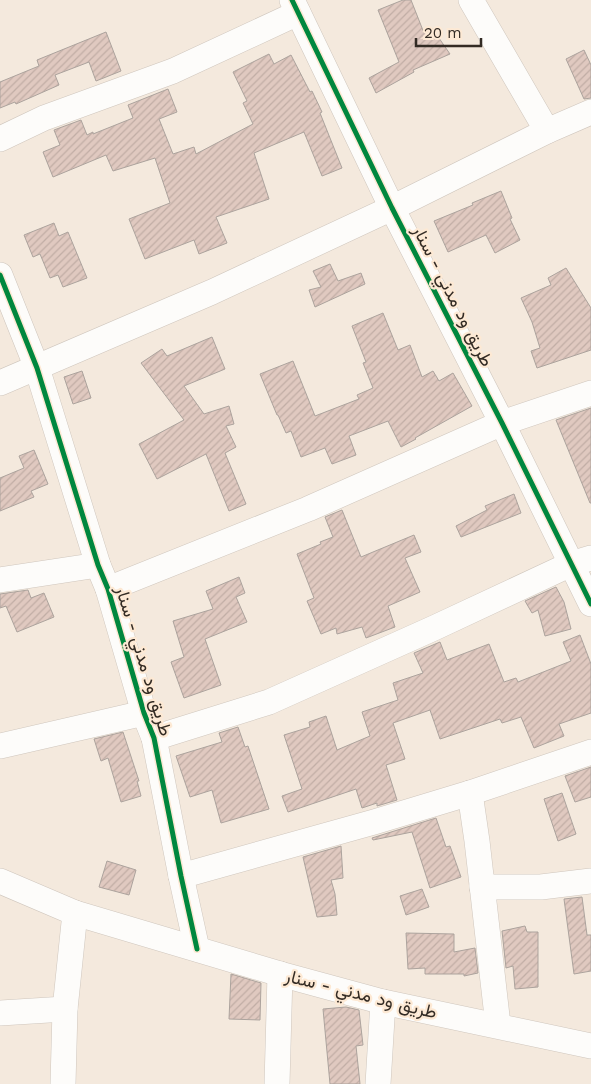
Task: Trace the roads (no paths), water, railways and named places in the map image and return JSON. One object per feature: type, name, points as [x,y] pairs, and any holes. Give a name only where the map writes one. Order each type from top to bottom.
[{"type":"street","points":[[471,0],[547,131]]},
{"type":"street","points":[[0,139],[44,118],[173,70],[295,7]]},
{"type":"street","name":"طريق ود مدني - سنار","points":[[295,7],[392,208],[502,424],[581,561],[591,604]]},
{"type":"street","points":[[0,383],[212,292],[392,208],[547,131],[591,112]]},
{"type":"street","name":"طريق ود مدني - سنار","points":[[0,275],[37,368],[98,565],[108,589],[144,713],[154,738],[197,949]]},
{"type":"street","points":[[108,589],[308,509],[502,424],[591,392]]},
{"type":"street","points":[[154,738],[270,702],[581,561]]},
{"type":"street","points":[[0,580],[98,565]]},
{"type":"street","name":"طريق ود مدني - سنار","points":[[0,746],[144,713]]},
{"type":"street","points":[[181,876],[470,793],[591,752]]},
{"type":"street","points":[[470,793],[498,1025]]},
{"type":"street","name":"طريق ود مدني - سنار","points":[[0,881],[75,913],[280,974],[383,1002],[591,1046]]},
{"type":"street","points":[[482,887],[541,887],[591,882]]},
{"type":"street","points":[[63,1084],[64,1009],[75,913]]},
{"type":"street","points":[[277,1084],[280,974]]},
{"type":"street","points":[[378,1084],[383,1002]]},
{"type":"street","points":[[0,1013],[64,1009]]}]
